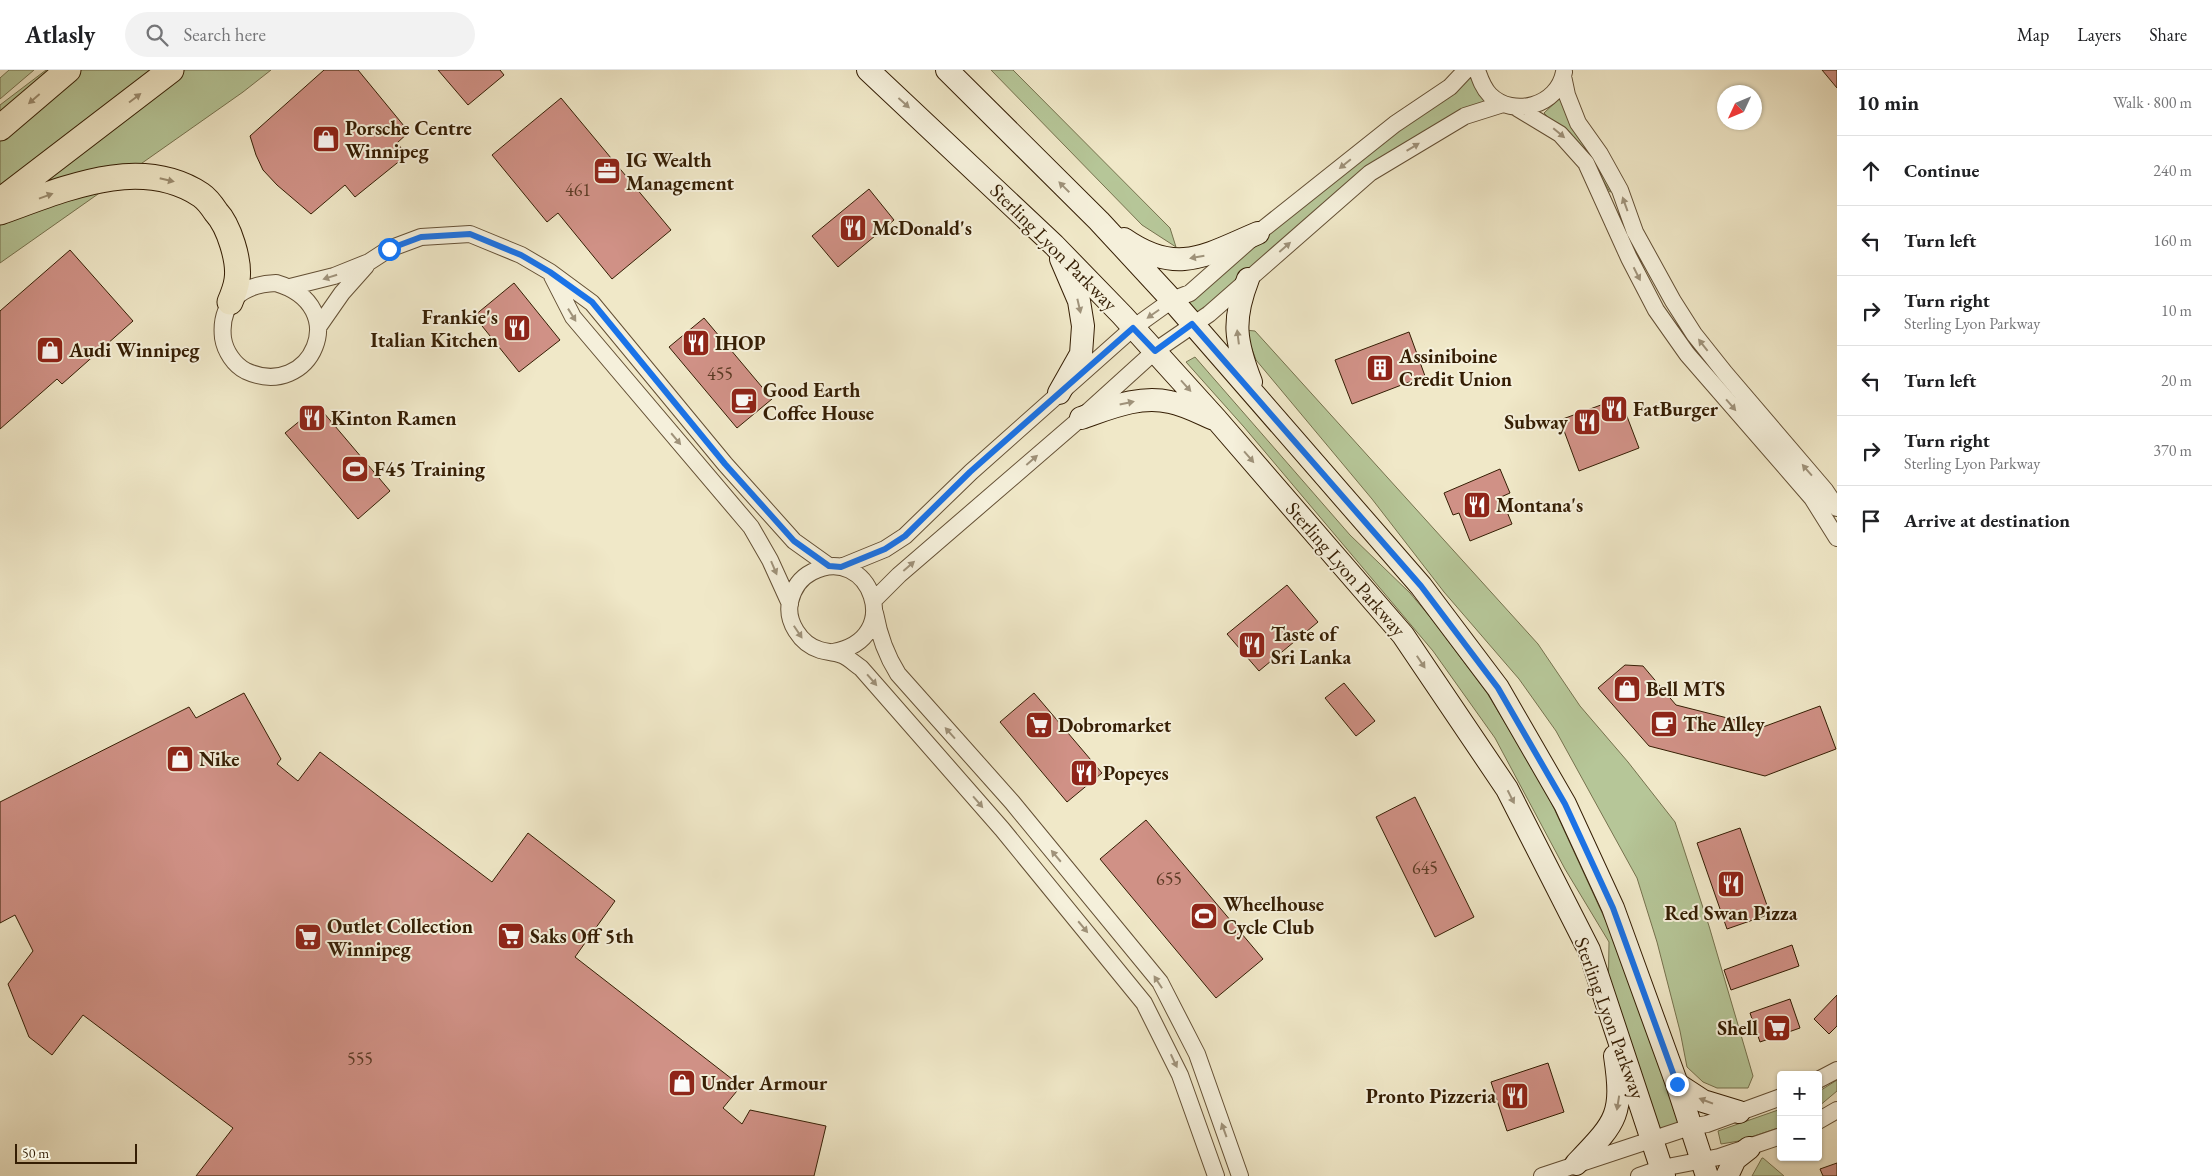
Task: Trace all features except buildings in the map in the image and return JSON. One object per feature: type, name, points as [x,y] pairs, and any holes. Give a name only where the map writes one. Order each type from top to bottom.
[{"type":"main road","points":[[0,128],[68,70]]},
{"type":"main road","points":[[0,201],[171,70]]},
{"type":"main road","name":"Sterling Lyon Parkway","points":[[868,70],[1054,245],[1155,351],[1403,635],[1507,790],[1589,950],[1663,1172]]},
{"type":"main road","name":"Sterling Lyon Parkway","points":[[947,70],[1099,221],[1172,300],[1421,586],[1498,688],[1565,804],[1613,908],[1677,1084],[1704,1168]]},
{"type":"main road","points":[[0,212],[63,190],[118,176],[147,176],[171,180],[202,196],[225,222],[235,254],[237,278],[230,302]]},
{"type":"main road","points":[[1099,221],[1141,250],[1174,260],[1202,257],[1258,233]]},
{"type":"main road","points":[[1054,245],[1079,301],[1083,326],[1081,354],[1059,393]]},
{"type":"main road","points":[[1248,278],[1240,300],[1236,324],[1240,353],[1258,399]]},
{"type":"main road","points":[[1081,418],[1126,402],[1154,400],[1172,402],[1217,420]]},
{"type":"main road","points":[[1576,1164],[1601,1138],[1614,1119],[1619,1100],[1618,1077],[1608,1003]]},
{"type":"main road","points":[[1677,1084],[1703,1100],[1739,1112]]},
{"type":"main road","points":[[1727,1176],[1735,1159],[1749,1148]]},
{"type":"street","points":[[1216,1176],[1180,1075],[1144,1003],[1002,829],[865,672],[845,656],[819,650],[801,637],[790,619],[790,604],[796,588],[807,574],[818,569],[835,567],[885,549],[905,536],[970,472],[1133,328],[1172,300],[1190,293],[1258,233],[1395,124],[1450,87],[1466,70]]},
{"type":"street","points":[[1478,70],[1485,89],[1510,106],[1560,134],[1586,163],[1629,258],[1656,310],[1687,354],[1812,498],[1837,538]]},
{"type":"street","points":[[833,652],[845,650],[861,640],[872,625],[874,606],[902,572],[1081,418],[1155,351],[1209,314],[1370,173],[1465,116],[1510,106],[1532,106],[1546,100],[1557,89],[1564,73]]},
{"type":"street","points":[[1564,73],[1567,95],[1578,123],[1600,154],[1620,190],[1635,232],[1673,301],[1694,334],[1725,374],[1825,490],[1837,508]]},
{"type":"street","points":[[290,288],[332,277],[369,262],[389,249],[421,237],[470,234],[521,255],[550,272],[592,302],[731,471],[794,541],[835,567],[852,572],[862,579],[869,588],[879,634],[898,674],[1012,802],[1160,982],[1197,1054],[1240,1176]]},
{"type":"street","points":[[319,326],[312,309],[303,296],[290,288],[276,283],[260,284],[246,289],[230,302],[222,328],[224,344],[232,359],[243,370],[258,376],[274,378],[289,374],[302,365],[312,353],[319,326],[342,293],[369,262]]},
{"type":"street","points":[[550,272],[573,317],[751,527],[770,560],[790,604]]},
{"type":"street","points":[[1822,1078],[1837,1070]]},
{"type":"street","points":[[1542,1176],[1690,1127],[1707,1124],[1777,1098]]},
{"type":"street","points":[[1822,1119],[1837,1110]]},
{"type":"street","points":[[1639,1176],[1704,1168],[1777,1138]]},
{"type":"green space","points":[[9,70],[34,70],[0,99],[0,78]]},
{"type":"green space","points":[[46,70],[271,70],[243,92],[0,263],[0,105]]},
{"type":"green space","points":[[991,70],[1013,70],[1170,228],[1176,247],[1142,225]]},
{"type":"green space","points":[[1466,70],[1496,100],[1370,173],[1192,324],[1172,300]]},
{"type":"green space","points":[[1560,98],[1578,134],[1614,190],[1610,192],[1592,162],[1544,113]]},
{"type":"green space","points":[[1245,330],[1255,331],[1538,644],[1580,706],[1628,762],[1675,822],[1709,926],[1753,1076],[1748,1088],[1717,1088],[1703,1082],[1687,1067],[1680,1031],[1657,942],[1637,878],[1556,731],[1519,679],[1444,592],[1372,499],[1256,360]]},
{"type":"green space","points":[[1195,357],[1350,535],[1410,593],[1487,693],[1546,791],[1615,941],[1690,1127],[1653,1139],[1608,1003],[1609,942],[1565,869],[1495,738],[1433,651],[1244,427],[1186,362]]},
{"type":"green space","points":[[1837,1080],[1837,1091],[1822,1104],[1822,1089]]},
{"type":"green space","points":[[1777,1110],[1777,1128],[1739,1141],[1721,1144],[1718,1131]]},
{"type":"green space","points":[[1763,1158],[1784,1176],[1752,1176]]},
{"type":"place","name":"Porsche Centre Winnipeg","points":[[326,139]]},
{"type":"place","name":"IG Wealth Management","points":[[607,171]]},
{"type":"place","name":"McDonald's","points":[[853,228]]},
{"type":"place","name":"Frankie's Italian Kitchen","points":[[517,328]]},
{"type":"place","name":"IHOP","points":[[696,343]]},
{"type":"place","name":"Audi Winnipeg","points":[[50,350]]},
{"type":"place","name":"Assiniboine Credit Union","points":[[1380,368]]},
{"type":"place","name":"Good Earth Coffee House","points":[[744,401]]},
{"type":"place","name":"FatBurger","points":[[1614,409]]},
{"type":"place","name":"Kinton Ramen","points":[[312,418]]},
{"type":"place","name":"Subway","points":[[1587,422]]},
{"type":"place","name":"F45 Training","points":[[355,469]]},
{"type":"place","name":"Montana's","points":[[1477,505]]},
{"type":"place","name":"Taste of Sri Lanka","points":[[1252,645]]},
{"type":"place","name":"Bell MTS","points":[[1627,689]]},
{"type":"place","name":"The Alley","points":[[1664,724]]},
{"type":"place","name":"Dobromarket","points":[[1039,725]]},
{"type":"place","name":"Nike","points":[[180,759]]},
{"type":"place","name":"Popeyes","points":[[1084,773]]},
{"type":"place","name":"Red Swan Pizza","points":[[1731,884]]},
{"type":"place","name":"Wheelhouse Cycle Club","points":[[1204,916]]},
{"type":"place","name":"Saks Off 5th","points":[[511,936]]},
{"type":"place","name":"Outlet Collection Winnipeg","points":[[308,937]]},
{"type":"place","name":"Shell","points":[[1777,1028]]},
{"type":"place","name":"Under Armour","points":[[682,1083]]},
{"type":"place","name":"Pronto Pizzeria","points":[[1515,1096]]},
{"type":"route","points":[[389,249],[421,237],[470,234],[521,255],[550,272],[592,302],[725,464],[794,541],[829,566],[841,567],[885,549],[905,536],[970,472],[1133,328],[1155,351],[1192,324],[1421,586],[1498,688],[1565,804],[1613,908],[1677,1084]]}]
